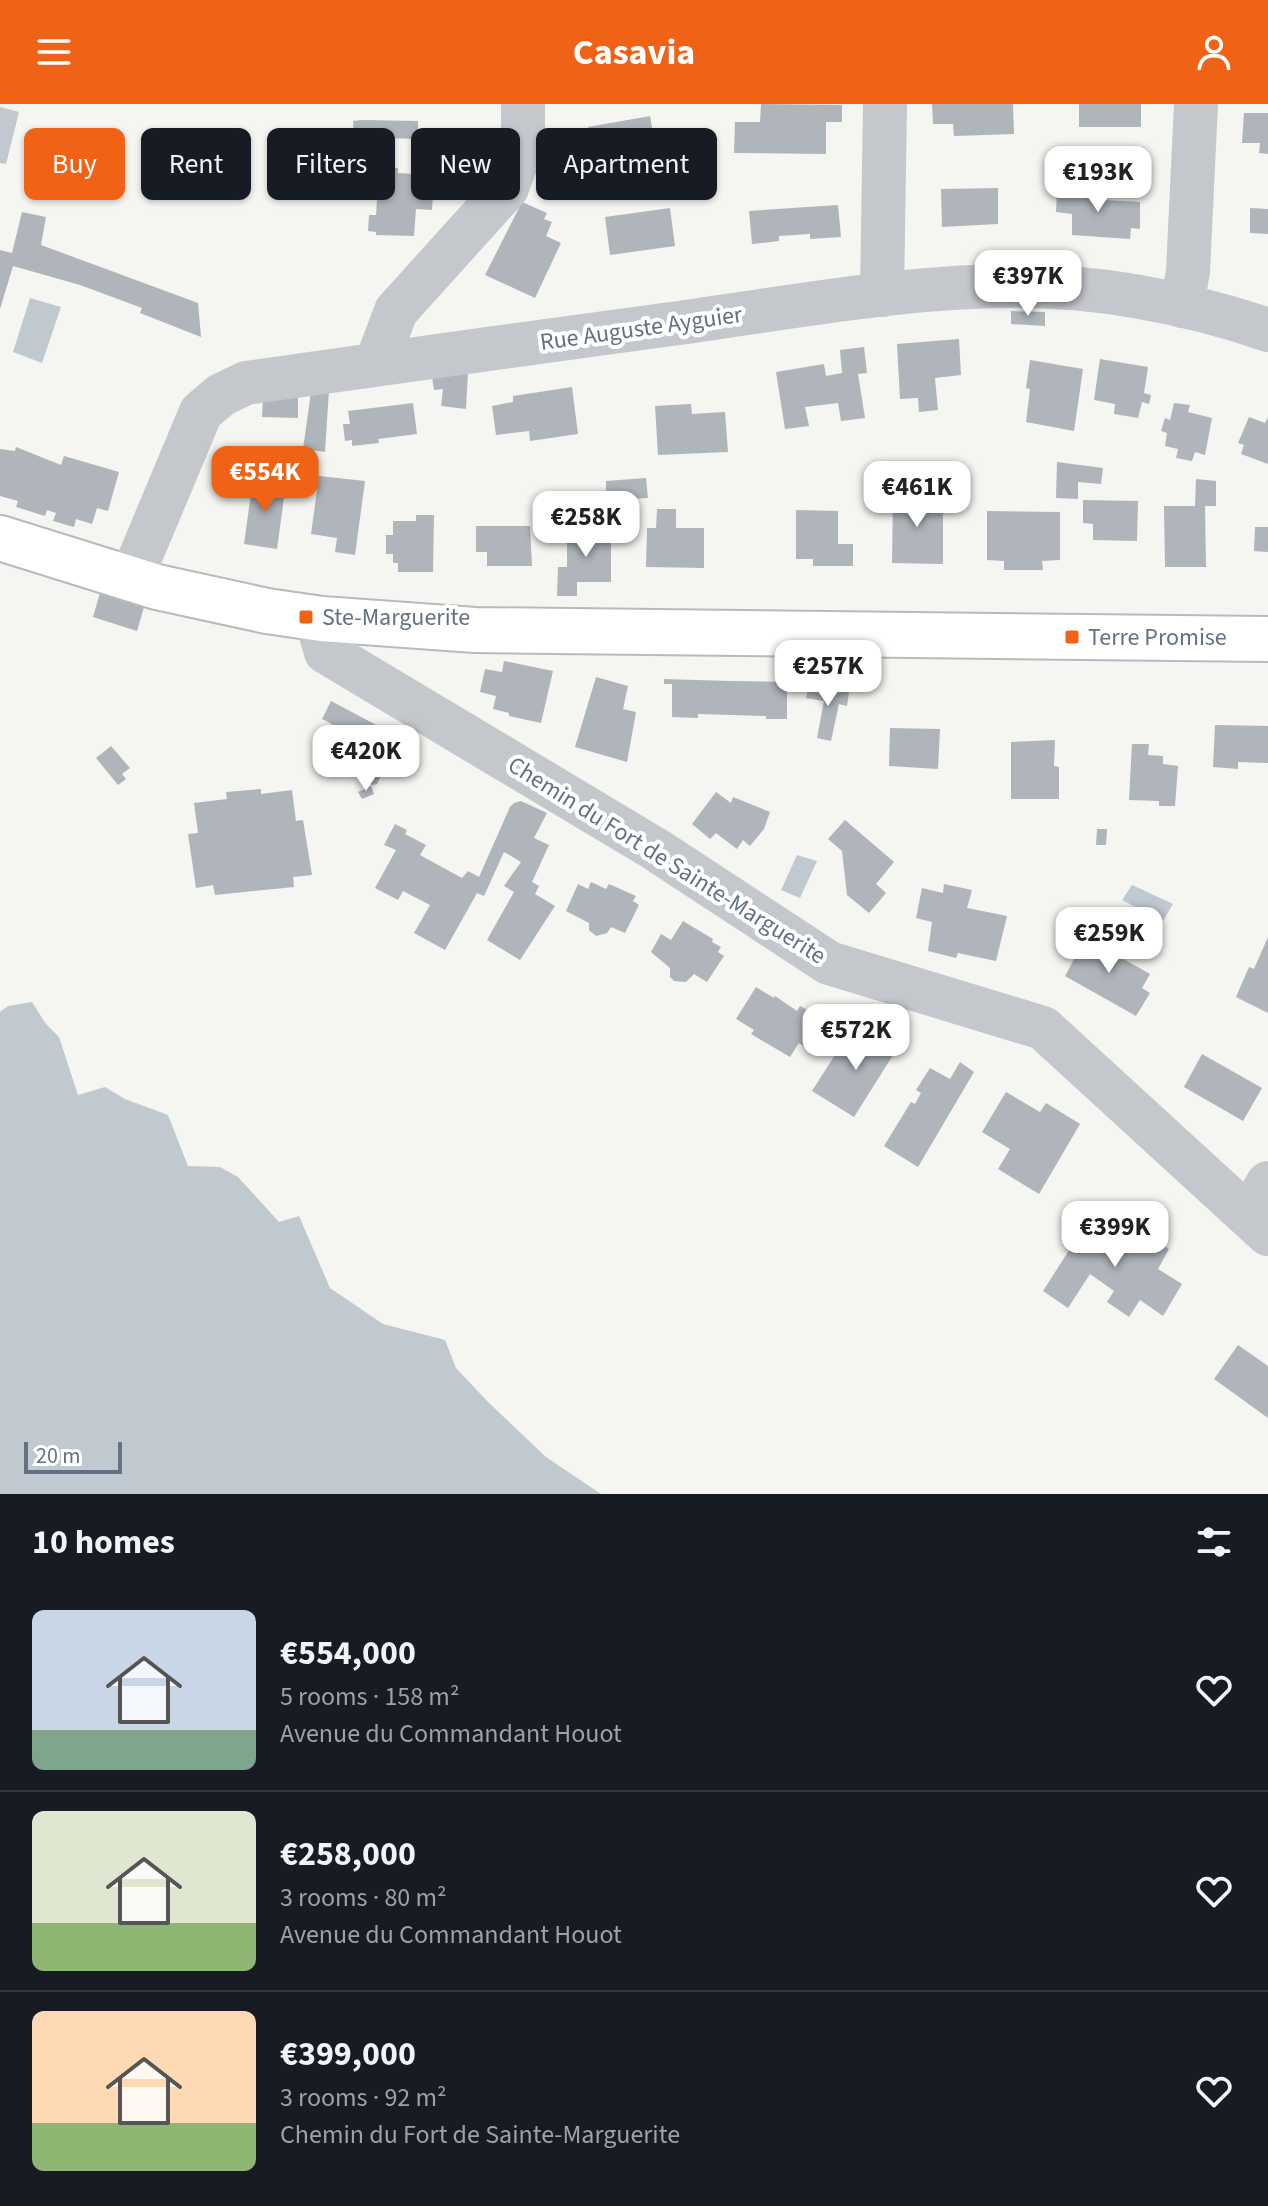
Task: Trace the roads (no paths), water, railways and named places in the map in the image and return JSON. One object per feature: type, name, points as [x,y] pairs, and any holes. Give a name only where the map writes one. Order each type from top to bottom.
[{"type":"main road","points":[[0,538],[131,579],[267,611],[322,619],[491,630],[1268,639]]},
{"type":"street","points":[[376,364],[396,311],[507,188],[523,144],[523,104]]},
{"type":"street","points":[[882,295],[885,104]]},
{"type":"street","points":[[1182,306],[1191,229],[1196,104]]},
{"type":"street","name":"Rue Auguste Ayguier","points":[[131,579],[201,412],[221,395],[246,383],[882,295],[1001,286],[1055,288],[1132,297],[1182,306],[1268,330]]},
{"type":"street","name":"Chemin du Fort de Sainte-Marguerite","points":[[322,619],[321,635],[326,652],[655,849],[829,963],[1043,1028],[1262,1211]]},
{"type":"place","name":"Ste-Marguerite","points":[[306,617]]},
{"type":"place","name":"Terre Promise","points":[[1072,637]]}]
